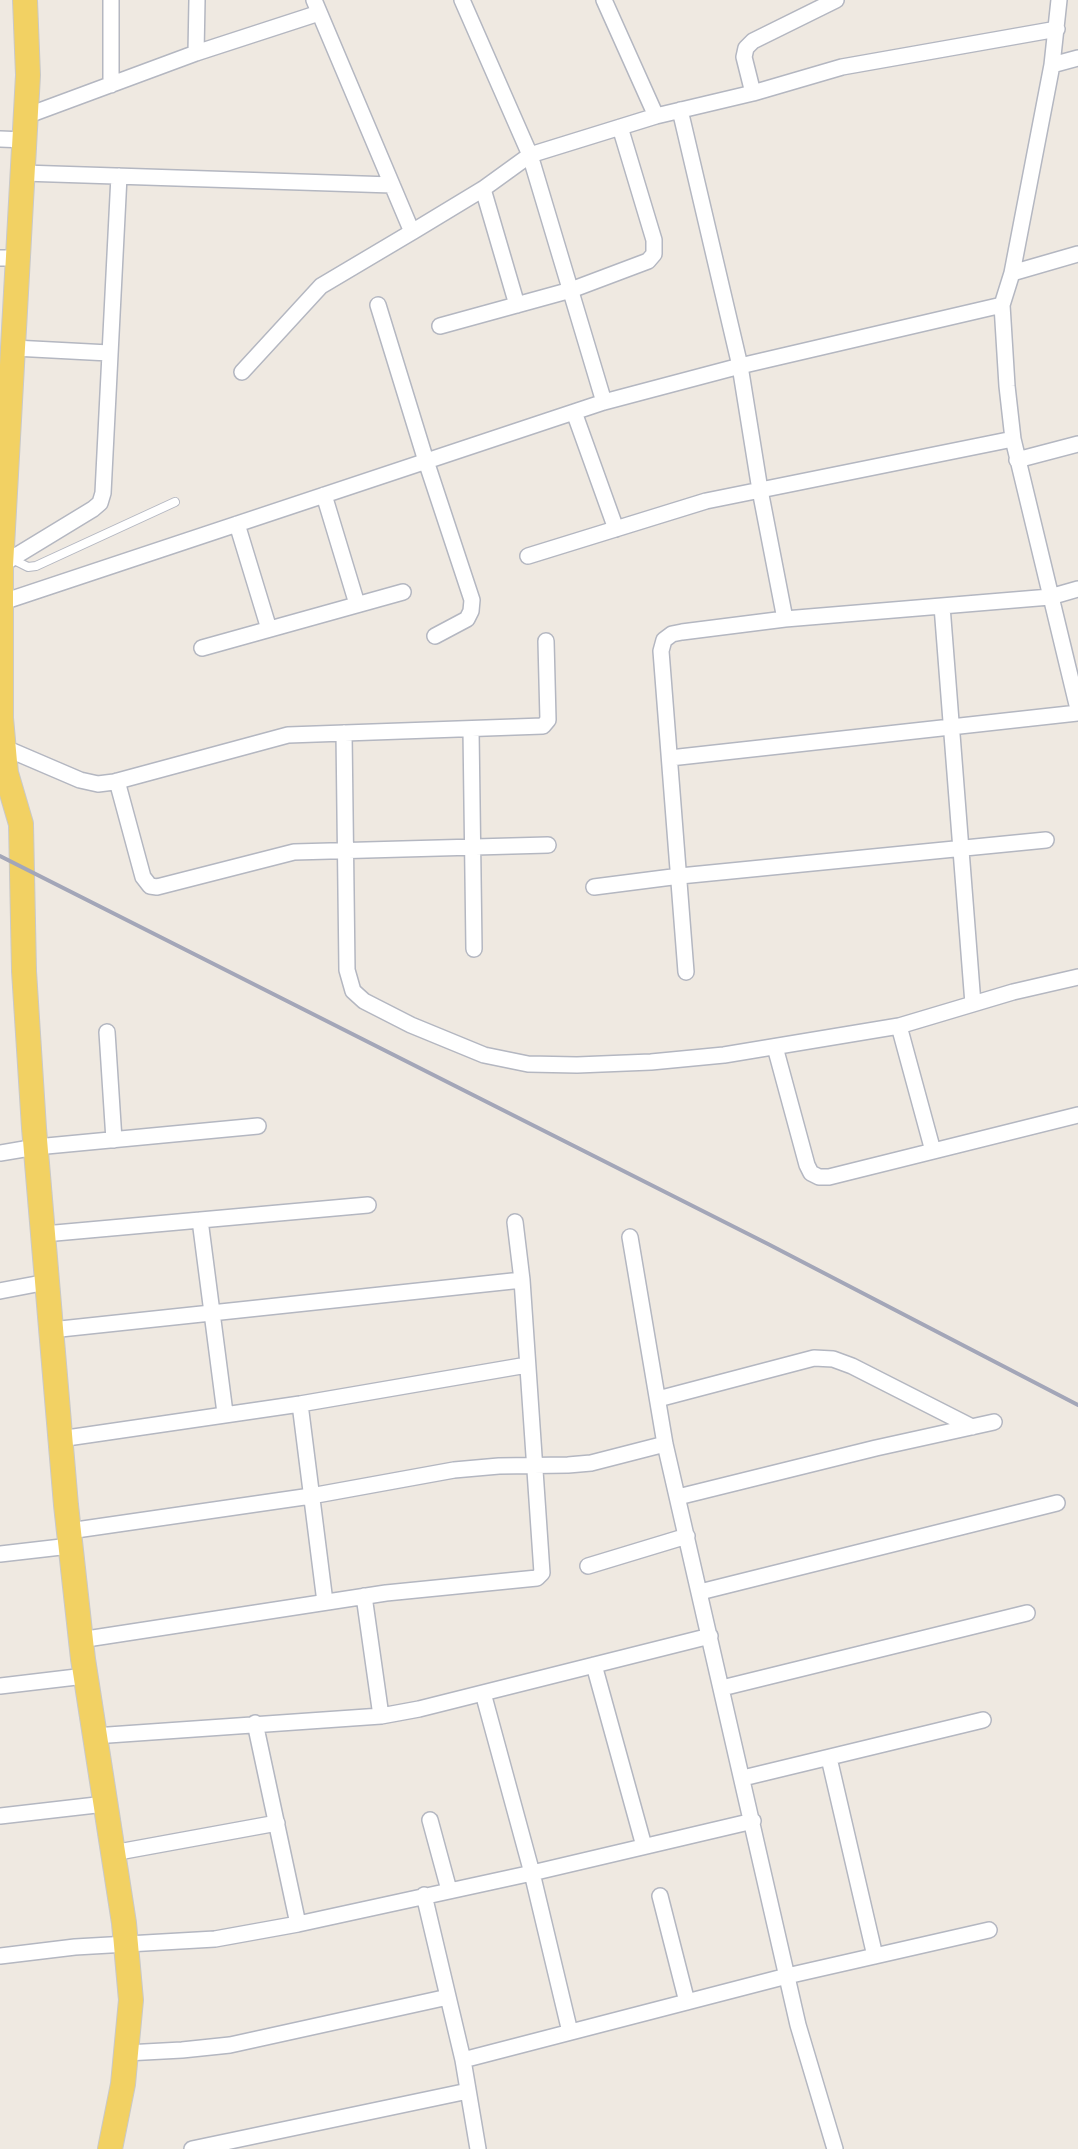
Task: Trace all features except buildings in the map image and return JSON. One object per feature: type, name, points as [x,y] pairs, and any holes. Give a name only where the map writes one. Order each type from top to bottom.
[{"type":"main road","points":[[25,0],[28,75],[23,173],[9,258],[14,348],[3,502],[7,562],[0,595],[1,718],[6,773],[5,786],[21,824],[24,971],[36,1147],[60,1439],[80,1640],[126,1945],[131,2000],[123,2084],[110,2149]]},
{"type":"street","points":[[111,0],[111,85]]},
{"type":"street","points":[[196,53],[197,0]]},
{"type":"street","points":[[462,0],[530,155],[604,402]]},
{"type":"street","points":[[753,93],[744,57],[746,48],[753,40],[836,0]]},
{"type":"street","points":[[670,758],[1078,711],[1013,439],[1007,386],[1002,305],[1012,273],[1052,65],[1059,0]]},
{"type":"street","points":[[607,1],[656,116]]},
{"type":"street","points":[[26,116],[316,7],[412,232]]},
{"type":"street","points":[[242,372],[320,286],[483,189],[530,155],[656,116],[753,93],[842,67],[1057,29]]},
{"type":"street","points":[[1052,65],[1078,58]]},
{"type":"street","points":[[680,110],[740,366],[760,490],[785,619]]},
{"type":"street","points":[[440,326],[571,290],[648,261],[654,254],[654,240],[620,127]]},
{"type":"street","points":[[0,139],[25,140]]},
{"type":"street","points":[[23,173],[392,185]]},
{"type":"street","points":[[7,562],[93,509],[100,503],[103,494],[118,176]]},
{"type":"street","points":[[483,189],[517,305]]},
{"type":"street","points":[[1012,273],[1078,254]]},
{"type":"street","points":[[378,305],[426,461],[472,600],[471,611],[467,619],[435,636]]},
{"type":"street","points":[[0,595],[237,524],[604,402],[740,366],[1002,305]]},
{"type":"street","points":[[14,348],[110,353]]},
{"type":"street","points":[[574,412],[616,529]]},
{"type":"street","points":[[528,556],[706,502],[1013,439]]},
{"type":"street","points":[[1017,460],[1078,444]]},
{"type":"street","points":[[324,495],[357,604]]},
{"type":"street","points":[[237,524],[269,629]]},
{"type":"street","points":[[686,972],[661,651],[664,640],[672,634],[682,632],[785,619],[1050,597],[1078,589]]},
{"type":"street","points":[[202,648],[402,592]]},
{"type":"street","points":[[942,606],[973,1004]]},
{"type":"street","points":[[3,747],[80,780],[98,784],[118,781],[288,735],[543,726],[548,720],[546,640]]},
{"type":"street","points":[[471,730],[474,949]]},
{"type":"street","points":[[344,733],[348,970],[353,991],[364,1001],[411,1025],[484,1055],[528,1064],[651,1062],[724,1055],[899,1026],[1013,992],[1078,977]]},
{"type":"street","points":[[118,781],[143,877],[150,886],[157,887],[294,852],[548,845]]},
{"type":"street","points":[[594,887],[680,876],[1046,840]]},
{"type":"street","points":[[899,1026],[933,1151]]},
{"type":"street","points":[[107,1032],[114,1140]]},
{"type":"street","points":[[775,1047],[806,1166],[811,1174],[819,1176],[829,1176],[1078,1115]]},
{"type":"street","points":[[0,1153],[36,1147],[258,1126]]},
{"type":"street","points":[[44,1234],[368,1205]]},
{"type":"street","points":[[200,1220],[225,1414]]},
{"type":"street","points":[[80,1640],[364,1596],[537,1578],[542,1573],[542,1564],[522,1280],[515,1222]]},
{"type":"street","points":[[630,1236],[666,1444],[798,2025],[835,2149]]},
{"type":"street","points":[[51,1330],[522,1280]]},
{"type":"street","points":[[0,1292],[47,1282]]},
{"type":"street","points":[[658,1399],[814,1358],[833,1359],[852,1366],[972,1427]]},
{"type":"street","points":[[60,1439],[300,1404],[527,1365]]},
{"type":"street","points":[[300,1404],[325,1602]]},
{"type":"street","points":[[678,1497],[876,1448],[994,1422]]},
{"type":"street","points":[[0,1554],[70,1538],[454,1470],[568,1465],[591,1462],[666,1444]]},
{"type":"street","points":[[700,1592],[1057,1503]]},
{"type":"street","points":[[588,1566],[687,1536]]},
{"type":"street","points":[[364,1596],[381,1716]]},
{"type":"street","points":[[722,1688],[1027,1612]]},
{"type":"street","points":[[94,1736],[381,1716],[419,1709],[710,1636]]},
{"type":"street","points":[[594,1665],[644,1846]]},
{"type":"street","points":[[0,1686],[85,1676]]},
{"type":"street","points":[[483,1693],[532,1873],[570,2032]]},
{"type":"street","points":[[743,1778],[983,1720]]},
{"type":"street","points":[[256,1724],[298,1924]]},
{"type":"street","points":[[829,1758],[875,1956]]},
{"type":"street","points":[[0,1816],[105,1804]]},
{"type":"street","points":[[430,1820],[449,1890]]},
{"type":"street","points":[[0,1956],[75,1947],[215,1940],[298,1924],[532,1873],[753,1821]]},
{"type":"street","points":[[112,1853],[276,1823]]},
{"type":"street","points":[[424,1896],[463,2060],[478,2149]]},
{"type":"street","points":[[660,1896],[687,2002]]},
{"type":"street","points":[[463,2060],[788,1976],[989,1930]]},
{"type":"street","points":[[126,2053],[230,2045],[448,1997]]},
{"type":"street","points":[[192,2149],[468,2091]]},
{"type":"lane","points":[[7,562],[28,567],[36,566],[175,502]]},
{"type":"railway","points":[[0,856],[768,1244],[1078,1405]]}]
